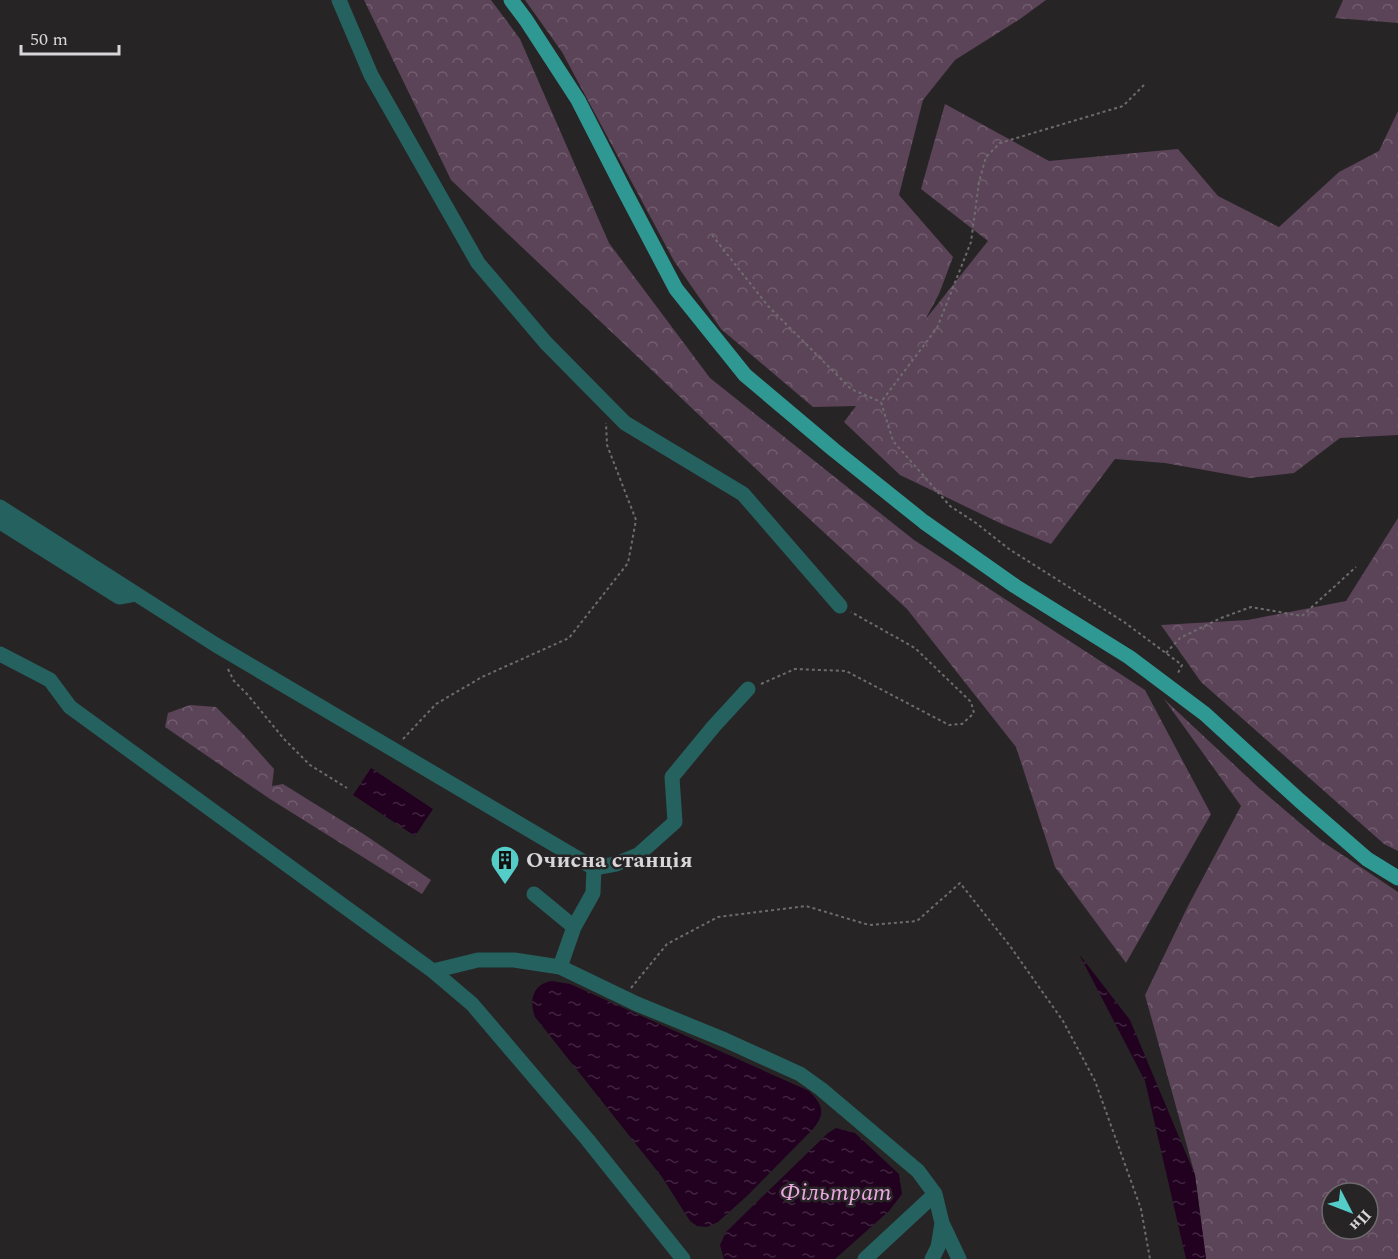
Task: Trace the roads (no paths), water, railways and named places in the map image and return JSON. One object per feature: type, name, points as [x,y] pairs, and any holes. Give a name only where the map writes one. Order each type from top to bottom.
[{"type":"main road","points":[[511,0],[578,100],[676,289],[745,375],[924,522],[1015,586],[1129,657],[1205,714],[1367,859],[1398,878]]},
{"type":"lane","points":[[339,0],[370,75],[478,263],[546,343],[625,423],[743,494],[840,606]]},
{"type":"lane","points":[[0,507],[216,645],[594,868],[616,864],[638,855],[675,822],[672,777],[714,726],[748,690]]},
{"type":"lane","points":[[0,522],[119,597],[136,594]]},
{"type":"lane","points":[[0,654],[50,680],[70,707],[433,971],[472,1004],[587,1139],[683,1259]]},
{"type":"lane","points":[[560,967],[573,927],[593,892],[594,868]]},
{"type":"lane","points":[[534,894],[573,927]]},
{"type":"lane","points":[[433,971],[478,960],[514,960],[560,967],[801,1074],[822,1089],[918,1171],[935,1194],[942,1223],[959,1259]]},
{"type":"lane","points":[[865,1259],[935,1194]]},
{"type":"lane","points":[[932,1259],[938,1246],[942,1223]]},
{"type":"water","points":[[371,768],[433,809],[415,836],[353,795]]},
{"type":"water","points":[[1079,954],[1130,1020],[1195,1175],[1206,1259],[1186,1259],[1145,1081]]},
{"type":"water","points":[[552,981],[570,984],[809,1091],[820,1105],[820,1118],[813,1129],[718,1222],[707,1227],[697,1226],[690,1221],[662,1177],[535,1017],[532,999],[536,989]]},
{"type":"water","name":"Фільтрат","points":[[836,1128],[855,1133],[899,1174],[902,1194],[889,1211],[835,1259],[724,1259],[720,1245],[726,1232],[828,1133]]},
{"type":"place","name":"Очисна станція","points":[[505,886]]}]
